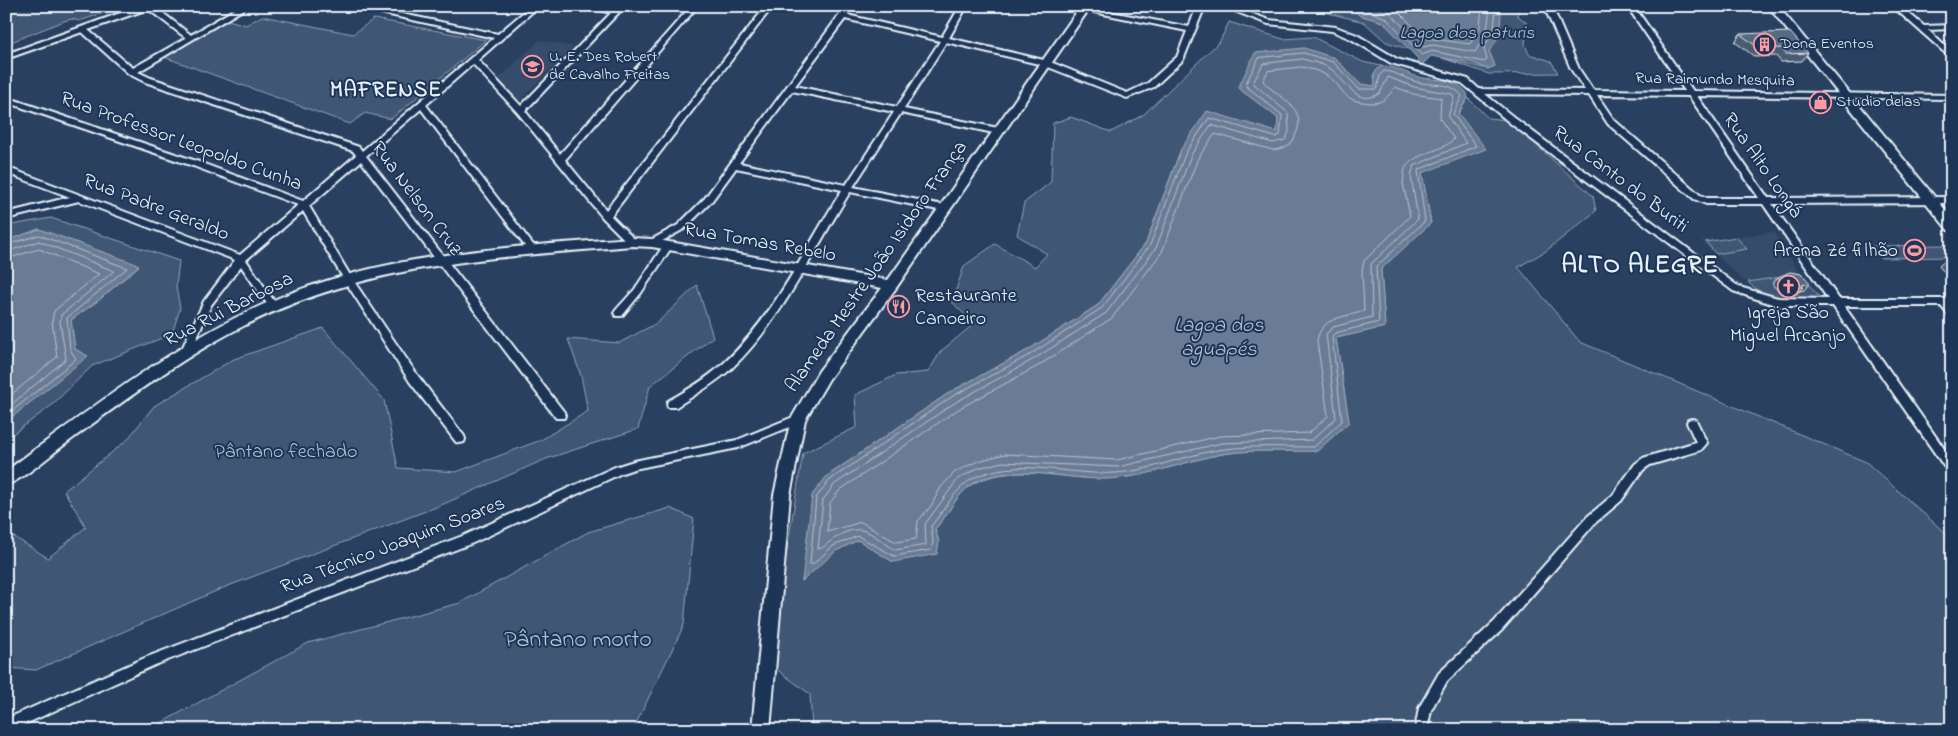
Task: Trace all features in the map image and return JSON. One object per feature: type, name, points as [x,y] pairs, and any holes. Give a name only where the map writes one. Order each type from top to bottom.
[{"type":"street","points":[[6,57],[149,6],[191,38]]},
{"type":"street","points":[[132,72],[246,6]]},
{"type":"street","points":[[352,6],[500,37]]},
{"type":"street","points":[[186,352],[207,303],[241,259],[536,6]]},
{"type":"street","points":[[588,6],[619,9]]},
{"type":"street","points":[[560,160],[695,6]]},
{"type":"street","points":[[606,216],[770,6]]},
{"type":"street","points":[[832,6],[945,40],[1045,63],[1127,96],[1151,85],[1180,58],[1201,6]]},
{"type":"street","points":[[672,404],[695,391],[736,357],[756,333],[799,270],[847,189],[901,110],[964,6]]},
{"type":"street","points":[[1067,6],[1192,30]]},
{"type":"street","name":"Rua Canto do Buriti","points":[[1224,6],[1268,22],[1333,29],[1354,37],[1394,61],[1458,79],[1479,91],[1513,121],[1736,289],[1778,302],[1836,304],[1948,303]]},
{"type":"street","points":[[1548,6],[1568,56],[1590,92],[1616,128],[1692,194],[1706,201],[1952,200]]},
{"type":"street","name":"Rua Alto Longá","points":[[1630,6],[1952,469]]},
{"type":"street","points":[[1773,6],[1952,226]]},
{"type":"street","points":[[1894,6],[1922,28],[1952,57]]},
{"type":"street","name":"Alameda Mestre João Isidoro França","points":[[761,730],[782,495],[798,419],[824,375],[891,285],[943,208],[1085,8]]},
{"type":"street","points":[[521,111],[619,9]]},
{"type":"street","points":[[652,243],[681,227],[695,215],[735,165],[847,10]]},
{"type":"street","points":[[1922,28],[1952,27]]},
{"type":"street","name":"Rua Nelson Cruz","points":[[83,29],[132,72],[169,88],[343,143],[362,154],[560,415]]},
{"type":"street","points":[[474,60],[521,111],[606,216],[632,242]]},
{"type":"street","points":[[791,88],[998,131]]},
{"type":"street","name":"Rua Raimundo Mesquita","points":[[1479,91],[1952,97]]},
{"type":"street","name":"Rua Professor Leopoldo Cunha","points":[[6,99],[196,164],[303,204],[348,279],[414,379],[460,439]]},
{"type":"street","points":[[421,104],[534,252]]},
{"type":"street","points":[[735,165],[943,208]]},
{"type":"street","name":"Rua Padre Geraldo","points":[[6,170],[241,259],[273,306]]},
{"type":"street","points":[[6,216],[80,198]]},
{"type":"street","name":"Rua Rui Barbosa","points":[[6,479],[186,352],[273,306],[348,279],[440,259],[632,242],[652,243]]},
{"type":"street","name":"Rua Tomas Rebelo","points":[[652,243],[891,285]]},
{"type":"street","points":[[619,313],[638,291],[668,245]]},
{"type":"street","points":[[1948,303],[1952,313]]},
{"type":"street","name":"Rua Técnico Joaquim Soares","points":[[6,726],[151,661],[454,545],[618,470],[738,444],[798,419]]},
{"type":"street","points":[[1421,730],[1425,708],[1443,677],[1498,626],[1591,520],[1617,498],[1633,473],[1648,461],[1702,443],[1692,423]]},
{"type":"shaded area","name":"U. E. Des Robert de Cavalho Freitas","points":[[540,40],[573,47],[512,108],[492,85]]},
{"type":"shaded area","points":[[1774,232],[1800,274],[1748,282],[1743,280],[1701,241]]},
{"type":"green space","points":[[6,6],[111,6],[107,12],[79,21],[72,19],[64,21],[6,44]]},
{"type":"green space","points":[[1300,6],[1349,6],[1359,15],[1383,22],[1411,50],[1386,42],[1364,22]]},
{"type":"green space","points":[[1499,6],[1520,6],[1517,15],[1527,23],[1525,45],[1529,54],[1551,61],[1558,73],[1489,74],[1442,58],[1487,69],[1495,66],[1489,51],[1501,8]]},
{"type":"green space","points":[[262,16],[353,34],[374,19],[486,40],[391,119],[365,113],[350,124],[164,57],[228,20],[246,25]]},
{"type":"green space","points":[[1229,22],[1283,39],[1313,37],[1363,62],[1381,66],[1374,73],[1375,86],[1360,84],[1335,58],[1238,88],[1278,118],[1277,132],[1181,149],[1146,243],[1098,305],[1028,350],[950,392],[827,476],[802,581],[836,551],[858,540],[893,562],[939,542],[935,529],[956,500],[968,488],[984,479],[1017,473],[1102,479],[1119,478],[1145,474],[1234,452],[1317,451],[1349,422],[1336,338],[1385,327],[1381,269],[1431,223],[1422,173],[1468,98],[1488,118],[1508,120],[1593,196],[1596,211],[1546,251],[1518,267],[1580,342],[1866,462],[1952,539],[1952,730],[812,730],[810,694],[768,663],[803,453],[857,427],[855,395],[896,375],[928,372],[941,351],[974,324],[952,302],[964,266],[995,244],[1035,267],[1047,254],[1017,235],[1024,203],[1051,182],[1053,123],[1071,117],[1111,132],[1143,115],[1220,41]]},
{"type":"green space","points":[[51,218],[179,261],[176,287],[180,308],[172,334],[92,366],[51,406],[6,439],[6,422],[87,356],[75,349],[71,320],[99,300],[139,266],[39,229],[6,241],[6,226]]},
{"type":"green space","points":[[1736,237],[1747,249],[1716,254],[1706,242]]},
{"type":"green space","name":"Arena Zé filhão","points":[[1952,245],[1952,257],[1881,258],[1871,246]]},
{"type":"green space","points":[[1800,274],[1821,299],[1792,300],[1773,297],[1764,294],[1748,282]]},
{"type":"green space","name":"Pântano fechado","points":[[697,285],[713,337],[650,386],[638,429],[546,459],[439,506],[223,588],[36,670],[6,668],[6,532],[48,558],[86,527],[64,491],[127,440],[154,406],[234,359],[323,328],[384,400],[398,468],[456,472],[541,440],[588,411],[581,376],[568,339],[619,343],[657,323]]},
{"type":"green space","name":"Pântano morto","points":[[670,508],[694,519],[684,625],[633,730],[148,730],[308,643],[460,603],[588,532]]},
{"type":"water","name":"Lagoa dos paturis","points":[[1349,6],[1499,6],[1501,8],[1501,20],[1499,31],[1496,42],[1489,51],[1495,66],[1488,69],[1472,63],[1431,56],[1421,66],[1418,65],[1418,59],[1383,22],[1359,15]]},
{"type":"water","name":"Lagoa dos aguapés","points":[[1304,48],[1335,58],[1360,84],[1375,86],[1374,73],[1381,66],[1386,66],[1419,77],[1445,80],[1457,84],[1467,93],[1468,98],[1458,113],[1486,149],[1422,173],[1431,223],[1381,269],[1385,327],[1336,338],[1349,422],[1317,451],[1234,452],[1145,474],[1119,478],[1102,479],[1017,473],[1000,474],[984,478],[975,482],[962,493],[935,529],[939,542],[937,554],[893,562],[858,540],[836,551],[802,581],[812,495],[827,476],[950,392],[1028,350],[1098,305],[1146,243],[1181,149],[1207,111],[1277,132],[1278,118],[1238,88],[1255,53]]},
{"type":"water","points":[[39,229],[139,265],[99,300],[71,320],[75,349],[88,356],[6,422],[6,241]]},
{"type":"building","points":[[1790,32],[1808,53],[1786,54],[1781,48],[1760,49],[1740,34]]},
{"type":"building","points":[[1946,260],[1952,260],[1952,267]]},
{"type":"building","points":[[1790,272],[1802,274],[1810,283],[1802,285],[1803,287],[1786,287],[1778,277]]},
{"type":"place","name":"Dona Eventos","points":[[1764,44]]},
{"type":"place","name":"U. E. Des Robert de Cavalho Freitas","points":[[533,66]]},
{"type":"place","name":"Studio delas","points":[[1820,102]]},
{"type":"place","name":"Arena Zé filhão","points":[[1914,251]]},
{"type":"place","name":"Igreja São Miguel Arcanjo","points":[[1788,287]]},
{"type":"place","name":"Restaurante Canoeiro","points":[[899,307]]},
{"type":"district","name":"MAFRENSE","points":[[386,91]]},
{"type":"district","name":"ALTO ALEGRE","points":[[1640,266]]}]
